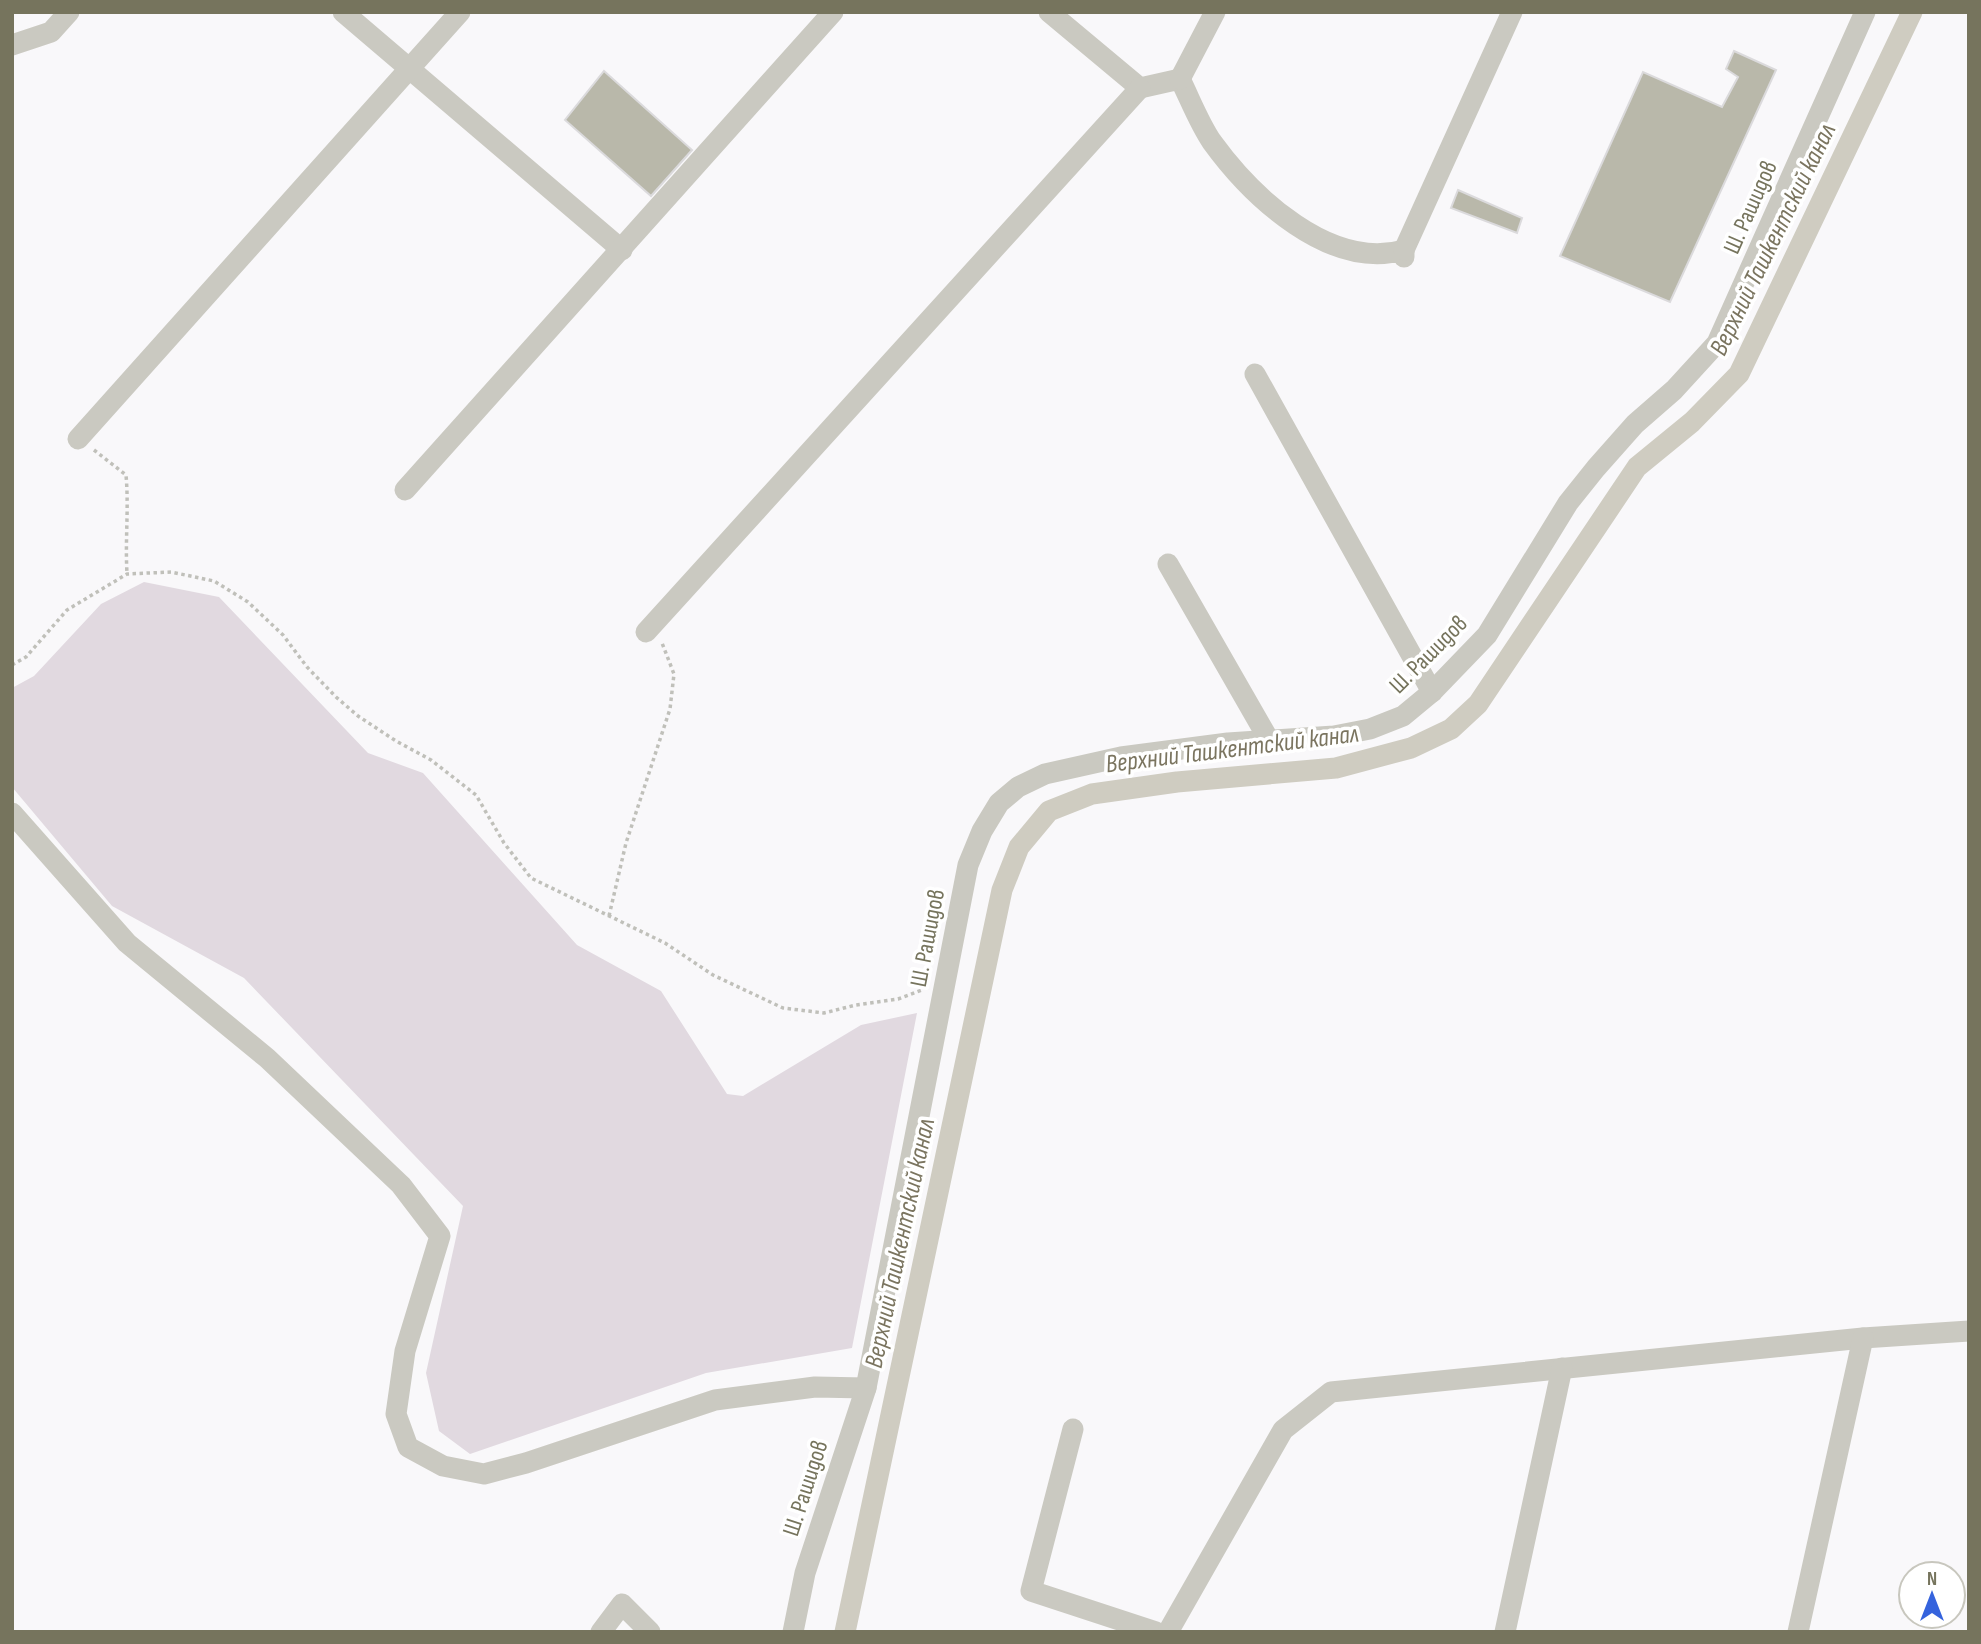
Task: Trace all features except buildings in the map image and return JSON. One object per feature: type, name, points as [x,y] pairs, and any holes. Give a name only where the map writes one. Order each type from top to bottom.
[{"type":"street","points":[[12,45],[51,32],[69,12]]},
{"type":"street","points":[[343,12],[622,250]]},
{"type":"street","points":[[78,439],[411,70],[460,12]]},
{"type":"street","points":[[405,490],[833,12]]},
{"type":"street","points":[[1049,12],[1140,88]]},
{"type":"street","points":[[646,632],[1140,88],[1180,79],[1215,12]]},
{"type":"street","points":[[1180,79],[1212,141],[1243,178],[1279,214],[1302,230],[1348,251],[1404,254],[1512,12]]},
{"type":"street","name":"Ш. Рашидов","points":[[793,1632],[804,1573],[866,1388],[968,864],[982,831],[999,803],[1018,787],[1045,774],[1121,757],[1228,743],[1334,736],[1370,729],[1403,716],[1432,692],[1487,635],[1568,503],[1596,468],[1635,424],[1674,390],[1717,343],[1866,12]]},
{"type":"street","points":[[1255,374],[1432,692]]},
{"type":"street","points":[[1168,564],[1269,740]]},
{"type":"street","points":[[12,813],[127,943],[267,1058],[401,1185],[440,1236],[405,1352],[396,1414],[408,1447],[443,1466],[484,1474],[526,1463],[715,1400],[815,1387],[866,1388]]},
{"type":"street","points":[[1168,1632],[1283,1430],[1331,1392],[1863,1338],[1969,1331]]},
{"type":"street","points":[[1798,1632],[1863,1338]]},
{"type":"street","points":[[1505,1632],[1562,1367]]},
{"type":"street","points":[[1073,1429],[1031,1591],[1156,1632]]},
{"type":"street","points":[[601,1632],[622,1604],[650,1632]]},
{"type":"path","points":[[78,439],[126,475],[130,508],[125,541],[127,574]]},
{"type":"path","points":[[12,665],[26,657],[67,610],[127,574],[171,572],[214,581],[248,603],[283,635],[307,667],[335,697],[358,716],[431,760],[476,794],[504,843],[531,878],[665,943],[713,975],[783,1008],[824,1013],[898,999],[945,985]]},
{"type":"path","points":[[609,916],[626,843],[670,709],[674,674],[663,643],[646,632]]},
{"type":"shaded area","points":[[144,582],[219,597],[368,753],[423,773],[577,945],[661,991],[727,1094],[743,1096],[861,1025],[917,1013],[852,1348],[706,1373],[470,1454],[439,1431],[426,1373],[463,1206],[244,978],[112,906],[12,787],[12,688],[34,676],[101,604]]},
{"type":"waterway","name":"Верхний Ташкентский канал","points":[[845,1632],[1002,890],[1019,847],[1049,811],[1092,794],[1177,782],[1336,768],[1411,748],[1451,729],[1478,704],[1637,467],[1692,422],[1739,374],[1912,12]]}]
